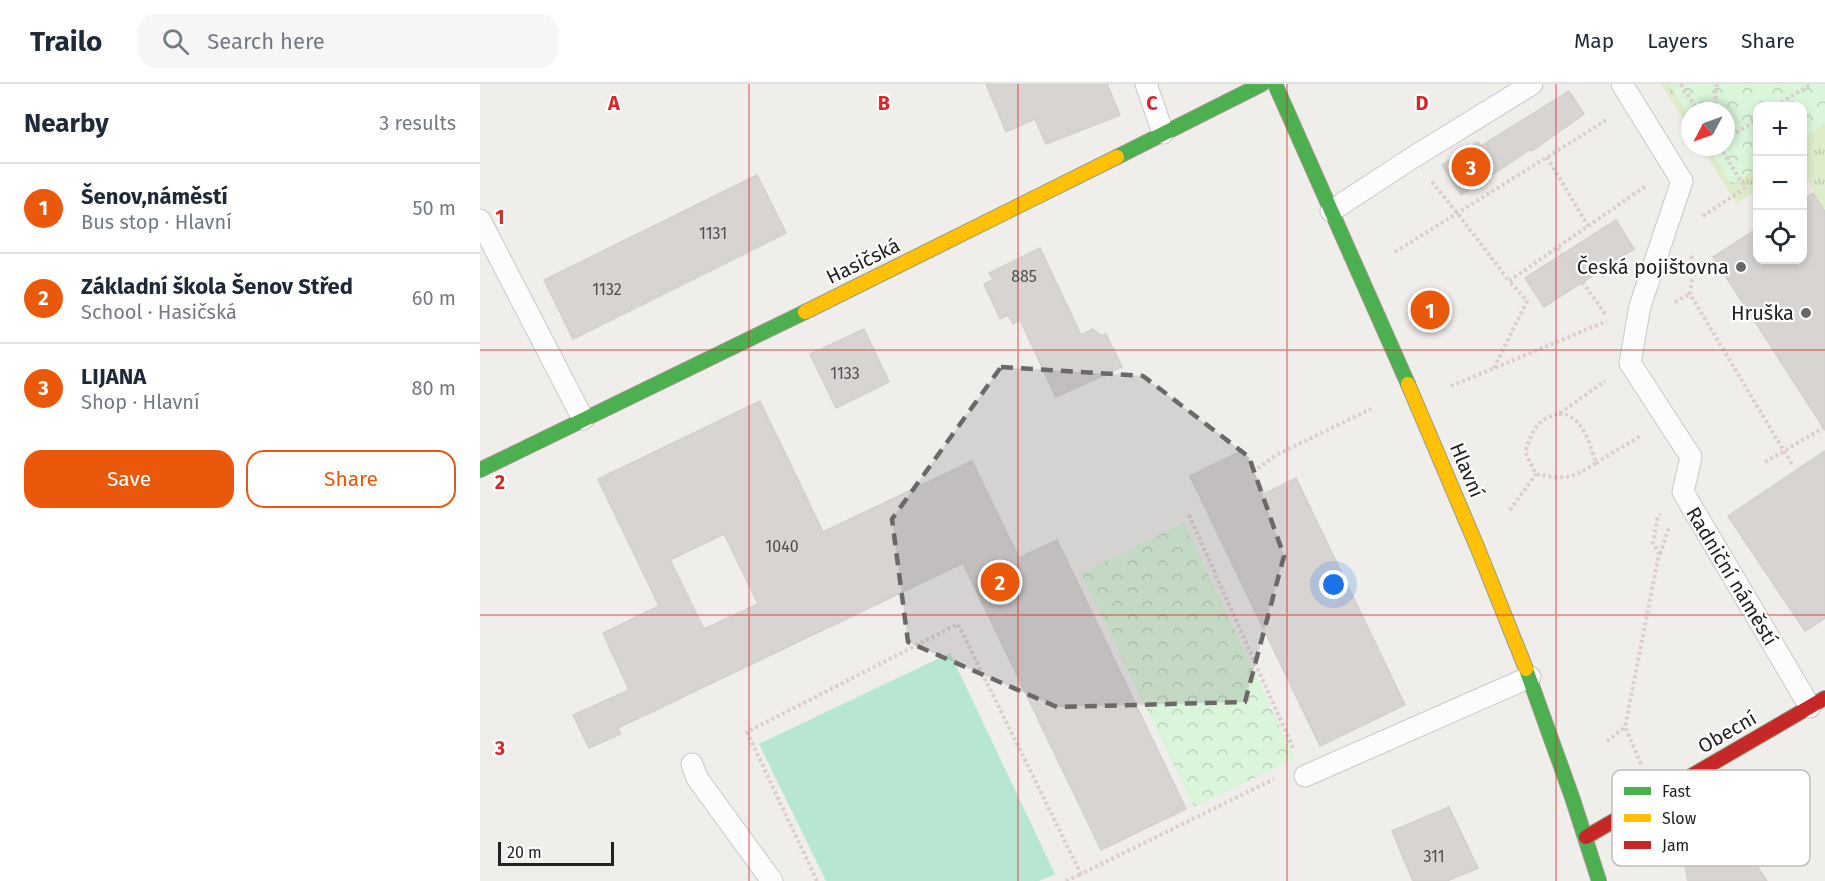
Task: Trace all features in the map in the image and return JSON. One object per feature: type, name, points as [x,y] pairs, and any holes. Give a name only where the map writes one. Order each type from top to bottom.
[{"type":"street","name":"Hasičská","points":[[480,470],[908,261],[1262,84]]},
{"type":"street","name":"Hlavní","points":[[1275,84],[1442,463],[1530,676],[1562,764],[1599,881]]},
{"type":"street","name":"Obecní","points":[[1700,770],[1818,702]]},
{"type":"street","name":"Obecní","points":[[1586,837],[1612,821]]},
{"type":"lane","points":[[1146,84],[1163,133]]},
{"type":"lane","points":[[1331,211],[1532,84]]},
{"type":"lane","points":[[1622,84],[1682,181],[1640,306],[1630,363]]},
{"type":"lane","points":[[480,220],[584,419]]},
{"type":"lane","name":"Radniční náměstí","points":[[1630,363],[1691,457],[1683,492],[1818,702]]},
{"type":"lane","points":[[1305,776],[1530,676]]},
{"type":"lane","points":[[692,764],[697,778],[772,881]]},
{"type":"path","points":[[1681,84],[1692,102]]},
{"type":"path","points":[[1715,102],[1717,84]]},
{"type":"path","points":[[1782,102],[1811,84]]},
{"type":"path","points":[[1395,252],[1634,104]]},
{"type":"path","points":[[1735,133],[1753,122]]},
{"type":"path","points":[[1547,157],[1588,226]]},
{"type":"path","points":[[1412,158],[1527,301],[1494,368]]},
{"type":"path","points":[[1509,281],[1673,167]]},
{"type":"path","points":[[1558,248],[1610,320]]},
{"type":"path","points":[[1694,263],[1690,294],[1793,466]]},
{"type":"path","points":[[1669,305],[1690,294]]},
{"type":"path","points":[[1451,386],[1561,340]]},
{"type":"path","points":[[1559,414],[1630,363]]},
{"type":"path","points":[[1253,472],[1276,455],[1371,409]]},
{"type":"path","points":[[1536,474],[1525,452],[1532,431],[1549,416],[1559,414],[1570,416],[1581,428],[1596,463]]},
{"type":"path","points":[[1536,474],[1558,478],[1572,477],[1666,420]]},
{"type":"path","points":[[1765,462],[1825,427]]},
{"type":"path","points":[[1509,510],[1536,474]]},
{"type":"path","points":[[1659,554],[1653,543],[1657,520],[1665,505],[1683,492]]},
{"type":"path","points":[[1189,515],[1305,776]]},
{"type":"path","points":[[1642,770],[1625,727],[1659,554],[1666,535]]},
{"type":"path","points":[[817,881],[747,732],[958,624],[1081,874]]},
{"type":"path","points":[[1607,741],[1625,727]]},
{"type":"path","points":[[1066,881],[1287,772],[1305,776]]},
{"type":"highlighted area","points":[[1001,367],[1143,376],[1249,457],[1284,556],[1245,702],[1057,707],[908,642],[892,519]]},
{"type":"green space","points":[[1661,84],[1825,84],[1825,212],[1807,180],[1807,102],[1753,102],[1753,192],[1737,204],[1707,156],[1735,156],[1735,102],[1681,102],[1681,116]]},
{"type":"green space","points":[[1669,84],[1825,84],[1825,123],[1807,135],[1807,102],[1753,102],[1753,171],[1732,185],[1714,156],[1735,156],[1735,102],[1681,103]]},
{"type":"green space","points":[[1184,523],[1295,758],[1194,807],[1081,573]]},
{"type":"green space","points":[[950,653],[1055,874],[1039,881],[826,881],[759,744]]},
{"type":"building","points":[[986,84],[1107,84],[1120,115],[1046,144],[1035,119],[1006,132]]},
{"type":"building","points":[[1569,91],[1584,114],[1532,151],[1531,149],[1461,195],[1442,165],[1478,142],[1481,146]]},
{"type":"building","points":[[757,175],[786,233],[573,339],[544,280]]},
{"type":"building","points":[[1813,193],[1825,212],[1825,430],[1713,257],[1753,231],[1753,264],[1807,264],[1807,197]]},
{"type":"building","points":[[1616,220],[1634,249],[1544,307],[1525,278]]},
{"type":"building","points":[[1040,248],[1081,335],[1093,329],[1101,336],[1106,334],[1122,367],[1056,397],[1020,320],[1013,324],[1008,315],[1000,319],[984,284],[993,280],[989,273]]},
{"type":"building","points":[[864,329],[889,382],[836,408],[810,354]]},
{"type":"building","points":[[760,401],[823,532],[972,461],[1019,558],[1057,540],[1186,809],[1101,850],[963,563],[618,728],[621,734],[589,748],[573,715],[629,690],[603,633],[659,606],[598,479]],"holes":[[[724,534],[758,604],[704,629],[670,560]]]},
{"type":"building","points":[[1243,450],[1264,494],[1296,478],[1405,705],[1320,746],[1190,476]]},
{"type":"building","points":[[1825,451],[1825,618],[1805,631],[1728,516]]},
{"type":"building","points":[[1449,807],[1478,868],[1447,881],[1413,881],[1392,831]]},
{"type":"building","points":[[1685,866],[1757,866],[1767,881],[1688,881]]},
{"type":"traffic: fast","points":[[1117,157],[1262,84]]},
{"type":"traffic: fast","points":[[1275,84],[1408,384]]},
{"type":"traffic: fast","points":[[480,470],[805,312]]},
{"type":"traffic: fast","points":[[1526,669],[1572,797],[1599,881]]},
{"type":"traffic: slow","points":[[805,312],[1117,157]]},
{"type":"traffic: slow","points":[[1408,384],[1526,669]]},
{"type":"traffic: jam","points":[[1701,770],[1825,698]]},
{"type":"traffic: jam","points":[[1586,837],[1612,822]]},
{"type":"place","name":"LIJANA","points":[[1471,167]]},
{"type":"place","name":"Česká pojištovna","points":[[1741,267]]},
{"type":"place","name":"Šenov,náměstí","points":[[1430,310]]},
{"type":"place","name":"Hruška","points":[[1806,313]]},
{"type":"place","name":"Základní škola Šenov Střed","points":[[1000,582]]}]
